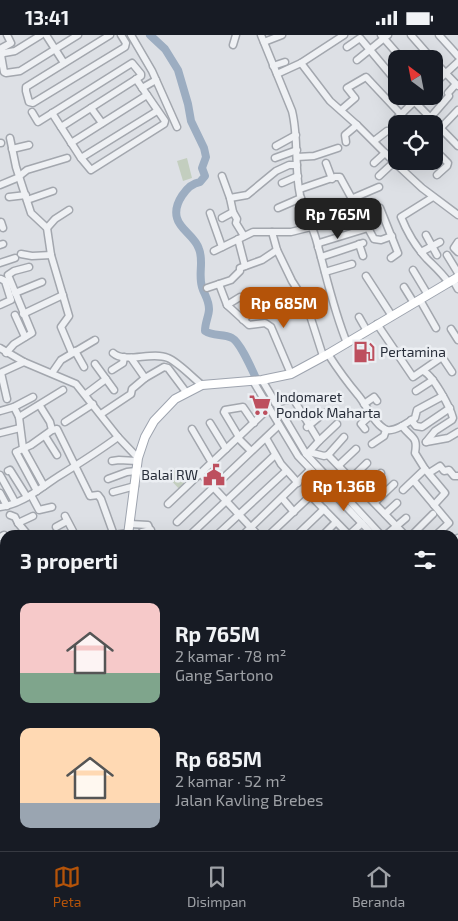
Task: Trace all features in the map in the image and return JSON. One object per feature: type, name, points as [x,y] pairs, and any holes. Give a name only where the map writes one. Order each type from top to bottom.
[{"type":"main road","points":[[129,530],[138,459],[145,437],[154,421],[165,408],[186,392],[202,385],[257,380],[291,374],[453,280]]},
{"type":"street","points":[[0,49],[11,43],[7,35]]},
{"type":"street","points":[[64,63],[55,49],[42,35],[15,51],[1,55],[4,72],[20,71],[55,49],[78,35]]},
{"type":"street","points":[[110,35],[26,89],[29,102],[33,103],[125,47],[126,43],[121,35]]},
{"type":"street","points":[[131,35],[156,80],[177,127]]},
{"type":"street","points":[[233,45],[236,35]]},
{"type":"street","points":[[261,35],[292,111],[296,135],[301,198],[347,343]]},
{"type":"street","points":[[264,42],[282,35]]},
{"type":"street","points":[[277,74],[301,63],[345,35],[349,45],[359,36],[388,72]]},
{"type":"street","points":[[411,35],[424,50]]},
{"type":"street","points":[[440,35],[458,56]]},
{"type":"street","points":[[357,60],[370,51],[385,36],[395,50]]},
{"type":"street","points":[[273,67],[285,62]]},
{"type":"street","points":[[445,74],[458,62]]},
{"type":"street","points":[[32,112],[38,122],[132,63],[141,74],[141,77],[61,127]]},
{"type":"street","points":[[301,63],[317,79],[330,101],[358,125],[388,156]]},
{"type":"street","points":[[432,115],[457,85],[443,72]]},
{"type":"street","points":[[341,110],[355,98],[347,88],[366,77],[400,114],[407,105]]},
{"type":"street","points":[[52,113],[90,170],[164,124],[165,121],[136,79]]},
{"type":"street","points":[[142,88],[156,80]]},
{"type":"street","points":[[71,143],[147,95]]},
{"type":"street","points":[[418,105],[427,115]]},
{"type":"street","points":[[91,108],[102,123]]},
{"type":"street","points":[[81,158],[157,111]]},
{"type":"street","points":[[443,126],[457,114]]},
{"type":"street","points":[[346,142],[345,135],[358,125]]},
{"type":"street","points":[[374,141],[387,131]]},
{"type":"street","points":[[443,132],[458,146]]},
{"type":"street","points":[[276,146],[296,135]]},
{"type":"street","points":[[10,138],[19,176],[32,215],[47,228],[51,255],[69,316],[61,327],[84,367]]},
{"type":"street","points":[[12,149],[29,145]]},
{"type":"street","points":[[276,158],[297,153],[314,156],[338,148]]},
{"type":"street","points":[[374,163],[385,153]]},
{"type":"street","points":[[0,185],[27,170],[68,158]]},
{"type":"street","points":[[443,159],[448,165],[443,170]]},
{"type":"street","points":[[326,163],[332,179]]},
{"type":"street","points":[[230,198],[247,195],[276,171],[289,165],[297,165]]},
{"type":"street","points":[[379,176],[388,168]]},
{"type":"street","points":[[402,170],[433,197],[458,215]]},
{"type":"street","points":[[437,175],[442,170]]},
{"type":"street","points":[[222,176],[230,198],[232,211],[237,219],[236,223],[241,238],[245,266]]},
{"type":"street","points":[[282,183],[298,176]]},
{"type":"street","points":[[300,189],[340,177],[374,239],[392,236]]},
{"type":"street","points":[[351,199],[379,187]]},
{"type":"street","points":[[9,197],[26,197],[53,191]]},
{"type":"street","points":[[433,197],[402,217],[421,252],[453,280],[458,289]]},
{"type":"street","points":[[278,208],[301,198]]},
{"type":"street","points":[[361,215],[387,204]]},
{"type":"street","points":[[380,208],[401,252],[391,258]]},
{"type":"street","points":[[47,228],[55,219],[69,210]]},
{"type":"street","points":[[222,218],[232,211]]},
{"type":"street","points":[[210,213],[222,247]]},
{"type":"street","points":[[214,251],[253,232],[291,232],[328,223]]},
{"type":"street","points":[[318,247],[319,243],[368,228]]},
{"type":"street","points":[[272,232],[277,250],[292,281],[306,303],[326,355],[371,415],[386,430]]},
{"type":"street","points":[[426,235],[437,255]]},
{"type":"street","points":[[421,252],[440,242]]},
{"type":"street","points":[[458,242],[454,247],[458,252]]},
{"type":"street","points":[[321,257],[361,244],[363,256]]},
{"type":"street","points":[[207,289],[231,280],[240,271],[240,268],[262,260],[277,250]]},
{"type":"street","points":[[21,254],[32,256],[51,255]]},
{"type":"street","points":[[447,255],[458,273]]},
{"type":"street","points":[[0,263],[15,258]]},
{"type":"street","points":[[325,272],[352,264]]},
{"type":"street","points":[[3,350],[31,334],[32,331],[14,293],[8,275],[29,267]]},
{"type":"street","points":[[413,270],[428,295]]},
{"type":"street","points":[[366,276],[392,316]]},
{"type":"street","points":[[0,278],[5,281],[11,300],[0,305]]},
{"type":"street","points":[[14,293],[42,282]]},
{"type":"street","points":[[219,284],[227,305],[249,325],[265,323],[272,327],[291,374]]},
{"type":"street","points":[[404,287],[417,301],[436,328]]},
{"type":"street","points":[[24,313],[63,295]]},
{"type":"street","points":[[227,305],[240,297]]},
{"type":"street","points":[[243,320],[257,307]]},
{"type":"street","points":[[15,315],[25,337]]},
{"type":"street","points":[[359,317],[367,331]]},
{"type":"street","points":[[377,324],[412,376],[415,377],[442,357],[452,371]]},
{"type":"street","points":[[451,329],[458,340]]},
{"type":"street","points":[[52,373],[58,363],[95,339]]},
{"type":"street","points":[[3,350],[76,383],[118,437],[138,459]]},
{"type":"street","points":[[113,353],[116,356],[124,357],[154,355],[167,357],[202,385]]},
{"type":"street","points":[[112,370],[123,363],[124,357]]},
{"type":"street","points":[[131,357],[145,378]]},
{"type":"street","points":[[7,399],[1,373],[24,361]]},
{"type":"street","points":[[95,365],[114,390]]},
{"type":"street","points":[[100,414],[130,395],[133,387],[145,378],[166,367],[186,392]]},
{"type":"street","points":[[423,371],[428,373],[433,380],[450,408],[453,419],[436,431],[426,442]]},
{"type":"street","points":[[86,395],[106,379]]},
{"type":"street","points":[[257,380],[275,403],[307,453],[376,530]]},
{"type":"street","points":[[257,380],[269,408],[295,452],[368,530]]},
{"type":"street","points":[[416,391],[433,380]]},
{"type":"street","points":[[19,417],[40,406],[63,390]]},
{"type":"street","points":[[386,430],[402,426],[415,418],[418,406],[443,396]]},
{"type":"street","points":[[0,411],[14,407],[33,397]]},
{"type":"street","points":[[364,404],[374,397],[377,401]]},
{"type":"street","points":[[275,403],[293,399],[319,441]]},
{"type":"street","points":[[65,422],[93,404]]},
{"type":"street","points":[[40,406],[76,467],[90,496],[98,495],[101,499],[112,530]]},
{"type":"street","points":[[14,407],[19,417],[23,448],[44,486]]},
{"type":"street","points":[[251,451],[239,437],[224,412],[225,410],[243,407],[254,423]]},
{"type":"street","points":[[168,504],[269,408]]},
{"type":"street","points":[[411,420],[416,426],[422,427],[450,408]]},
{"type":"street","points":[[308,426],[324,413]]},
{"type":"street","points":[[365,429],[361,424],[371,415]]},
{"type":"street","points":[[417,444],[448,438],[457,434],[449,422]]},
{"type":"street","points":[[210,423],[226,449]]},
{"type":"street","points":[[307,453],[337,424]]},
{"type":"street","points":[[177,522],[279,425]]},
{"type":"street","points":[[402,426],[417,444],[415,453],[445,493],[434,505]]},
{"type":"street","points":[[0,433],[20,428]]},
{"type":"street","points":[[192,429],[212,463]]},
{"type":"street","points":[[52,507],[39,510],[16,454],[17,451],[55,430]]},
{"type":"street","points":[[372,444],[384,436],[386,430]]},
{"type":"street","points":[[45,436],[57,455]]},
{"type":"street","points":[[0,493],[3,506],[16,502],[76,467],[118,437]]},
{"type":"street","points":[[307,453],[328,455],[344,437]]},
{"type":"street","points":[[266,438],[274,455],[298,483]]},
{"type":"street","points":[[339,465],[356,449]]},
{"type":"street","points":[[195,530],[274,455]]},
{"type":"street","points":[[328,455],[401,530]]},
{"type":"street","points":[[112,461],[138,459]]},
{"type":"street","points":[[339,490],[367,463]]},
{"type":"street","points":[[403,490],[427,471],[440,466],[444,471],[449,470],[454,476],[458,476]]},
{"type":"street","points":[[16,502],[3,474],[10,469],[31,494]]},
{"type":"street","points":[[248,530],[282,499],[310,469]]},
{"type":"street","points":[[108,479],[127,472],[136,471]]},
{"type":"street","points":[[222,530],[286,471]]},
{"type":"street","points":[[363,490],[381,473]]},
{"type":"street","points":[[201,474],[254,530]]},
{"type":"street","points":[[414,481],[449,523],[441,530]]},
{"type":"street","points":[[274,530],[324,483]]},
{"type":"street","points":[[375,502],[394,484]]},
{"type":"street","points":[[113,492],[135,486]]},
{"type":"street","points":[[311,496],[344,530]]},
{"type":"street","points":[[282,499],[294,512]]},
{"type":"street","points":[[385,514],[397,503]]},
{"type":"street","points":[[302,530],[324,509]]},
{"type":"street","points":[[10,515],[15,517],[24,530]]},
{"type":"street","points":[[417,530],[433,515]]},
{"type":"street","points":[[18,523],[33,516]]},
{"type":"street","points":[[392,530],[406,518]]},
{"type":"street","points":[[56,527],[66,519],[72,530]]},
{"type":"street","points":[[328,530],[336,522]]},
{"type":"street","points":[[354,530],[362,523]]},
{"type":"street","points":[[130,524],[145,524],[148,525],[150,530]]},
{"type":"street","points":[[0,604],[0,610]]},
{"type":"green space","points":[[187,158],[192,178],[183,181],[177,161]]},
{"type":"green space","points":[[176,469],[190,483],[181,491],[168,477]]},
{"type":"waterway","points":[[150,35],[165,49],[178,70],[191,121],[204,148],[206,157],[202,168],[205,176],[182,195],[176,213],[184,230],[197,244],[201,258],[201,282],[209,309],[205,331],[229,337],[236,341],[245,355],[263,393]]},
{"type":"place","name":"Pertamina","points":[[364,352]]},
{"type":"place","name":"Indomaret Pondok Maharta","points":[[260,405]]},
{"type":"place","name":"Balai RW","points":[[214,475]]}]
